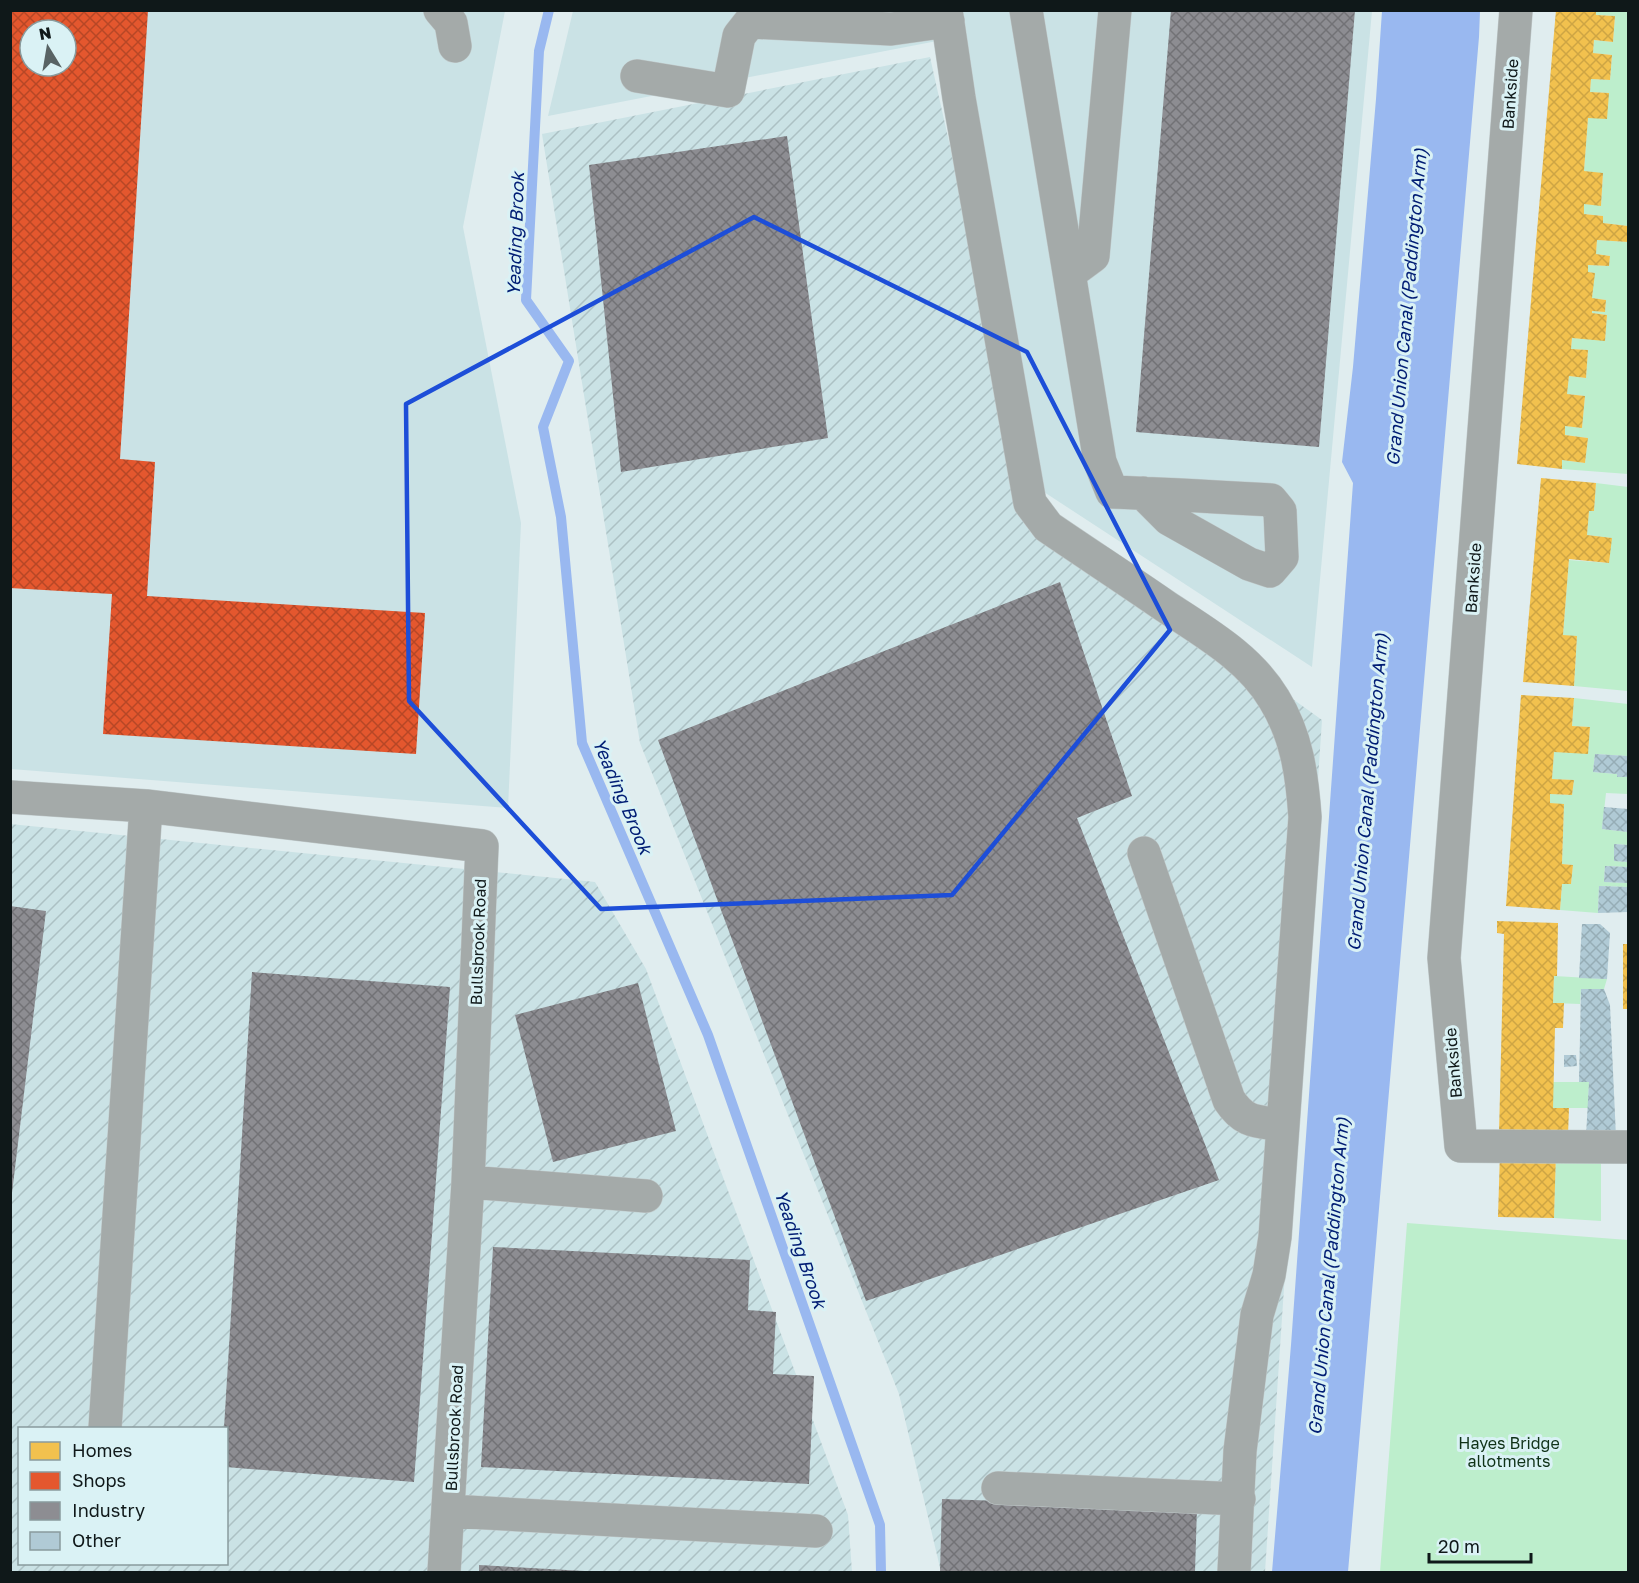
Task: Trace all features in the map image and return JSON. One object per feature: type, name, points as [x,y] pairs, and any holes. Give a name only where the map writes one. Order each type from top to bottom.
[{"type":"street","points":[[440,10],[451,23],[455,46]]},
{"type":"street","points":[[1026,10],[1100,462],[1113,492],[1143,493]]},
{"type":"street","points":[[1070,273],[1092,256],[1115,10]]},
{"type":"street","name":"Bankside","points":[[1516,10],[1443,958],[1461,1146],[1629,1147]]},
{"type":"street","points":[[637,76],[728,91],[739,36],[750,22],[891,29],[947,16],[961,110],[1030,503],[1048,526],[1220,642],[1252,670],[1274,699],[1294,741],[1302,777],[1305,817],[1275,1237],[1269,1275],[1257,1315],[1240,1450],[1234,1572]]},
{"type":"street","points":[[1053,170],[1100,163]]},
{"type":"street","name":"Bullsbrook Road","points":[[10,797],[147,806],[482,846],[468,1182],[444,1572]]},
{"type":"street","points":[[105,1427],[147,806]]},
{"type":"street","points":[[1144,853],[1229,1100],[1238,1113],[1252,1121],[1283,1125]]},
{"type":"street","points":[[468,1182],[646,1196]]},
{"type":"street","points":[[998,1488],[1239,1499]]},
{"type":"street","name":"Bullsbrook Road","points":[[449,1511],[816,1531]]},
{"type":"highlighted area","points":[[754,217],[1027,352],[1170,630],[952,895],[601,909],[409,701],[406,404]]},
{"type":"shaded area","points":[[10,11],[505,11],[463,227],[521,523],[508,808],[11,769]]},
{"type":"shaded area","points":[[573,11],[1372,11],[1312,667],[1044,492],[937,41],[548,116]]},
{"type":"shaded area","points":[[930,57],[1032,512],[1322,720],[1265,1572],[941,1572],[899,1394],[640,743],[542,134]]},
{"type":"shaded area","points":[[10,824],[595,882],[646,969],[848,1515],[852,1572],[11,1572]]},
{"type":"green space","points":[[1596,11],[1628,11],[1628,226],[1603,223],[1603,216],[1584,214],[1584,204],[1601,205],[1603,174],[1584,171],[1588,118],[1609,93],[1590,92],[1591,79],[1610,80],[1612,55],[1593,53],[1594,40],[1613,42],[1615,16],[1596,15]]},
{"type":"green space","points":[[1597,240],[1628,242],[1628,474],[1562,469],[1562,460],[1585,463],[1588,438],[1565,435],[1565,426],[1582,428],[1585,396],[1567,394],[1569,376],[1586,378],[1588,350],[1571,349],[1572,338],[1605,340],[1607,315],[1592,313],[1592,311],[1605,312],[1606,300],[1592,298],[1594,273],[1588,272],[1588,265],[1609,266],[1610,256],[1596,254]]},
{"type":"green space","points":[[1596,483],[1628,487],[1628,691],[1574,686],[1577,637],[1563,635],[1569,560],[1609,563],[1611,538],[1587,535],[1589,511],[1594,511]]},
{"type":"green space","points":[[1574,698],[1628,704],[1627,756],[1595,754],[1593,772],[1628,777],[1628,794],[1606,793],[1602,829],[1628,832],[1628,845],[1615,844],[1614,861],[1628,862],[1628,867],[1605,866],[1604,882],[1628,883],[1628,887],[1599,886],[1598,913],[1560,910],[1562,884],[1571,884],[1573,865],[1562,864],[1564,805],[1550,803],[1550,794],[1572,795],[1574,780],[1552,779],[1554,752],[1588,753],[1590,727],[1572,726]]},
{"type":"green space","points":[[1554,976],[1607,979],[1604,989],[1581,989],[1580,1004],[1553,1003]]},
{"type":"green space","points":[[1553,1082],[1589,1082],[1588,1108],[1553,1108]]},
{"type":"green space","points":[[1556,1153],[1601,1155],[1601,1221],[1554,1218]]},
{"type":"green space","name":"Hayes Bridge allotments","points":[[1407,1223],[1628,1240],[1628,1572],[1380,1572]]},
{"type":"water","name":"Grand Union Canal (Paddington Arm)","points":[[1382,11],[1480,11],[1479,37],[1348,1572],[1272,1572],[1291,1345],[1353,483],[1342,462],[1353,367]]},
{"type":"building: Homes","points":[[1556,10],[1596,10],[1596,15],[1615,16],[1613,42],[1594,40],[1593,53],[1612,55],[1610,80],[1591,79],[1590,92],[1609,93],[1607,119],[1588,118],[1584,171],[1603,173],[1601,206],[1584,204],[1584,214],[1603,216],[1603,223],[1628,226],[1628,242],[1597,240],[1596,254],[1610,256],[1609,266],[1588,265],[1588,272],[1595,273],[1592,298],[1606,300],[1605,312],[1592,311],[1592,313],[1607,315],[1605,341],[1572,338],[1571,349],[1588,350],[1586,378],[1569,376],[1567,394],[1585,396],[1582,428],[1565,426],[1565,435],[1588,438],[1585,463],[1562,460],[1562,469],[1517,464]]},
{"type":"building: Homes","points":[[1541,478],[1596,483],[1594,511],[1589,511],[1587,535],[1612,538],[1609,563],[1569,559],[1563,635],[1577,636],[1574,686],[1523,682]]},
{"type":"building: Homes","points":[[1521,695],[1574,698],[1572,726],[1590,727],[1588,754],[1554,752],[1552,779],[1574,780],[1572,795],[1550,794],[1550,803],[1564,804],[1562,864],[1573,865],[1571,884],[1562,884],[1560,910],[1506,906]]},
{"type":"building: Homes","points":[[1497,921],[1558,923],[1557,976],[1554,976],[1553,1003],[1564,1003],[1563,1028],[1555,1028],[1553,1108],[1569,1108],[1568,1135],[1499,1133],[1504,934],[1497,933]]},
{"type":"building: Homes","points":[[1623,944],[1628,944],[1628,1009],[1623,1009]]},
{"type":"building: Homes","points":[[1500,1152],[1556,1153],[1554,1218],[1498,1217]]},
{"type":"building: Shops","points":[[10,10],[148,10],[120,459],[155,462],[147,596],[425,613],[416,754],[103,734],[112,594],[10,588]]},
{"type":"building: Industry","points":[[1171,10],[1355,10],[1319,447],[1136,432]]},
{"type":"building: Industry","points":[[787,136],[828,438],[621,472],[589,165]]},
{"type":"building: Industry","points":[[1060,582],[1132,796],[1077,818],[1219,1180],[866,1301],[658,740]]},
{"type":"building: Industry","points":[[10,906],[46,911],[12,1193],[10,1193]]},
{"type":"building: Industry","points":[[252,972],[450,987],[414,1482],[228,1467],[228,1427],[224,1427]]},
{"type":"building: Industry","points":[[638,983],[676,1131],[553,1162],[515,1015]]},
{"type":"building: Industry","points":[[493,1247],[750,1260],[748,1310],[776,1312],[773,1374],[814,1376],[809,1484],[481,1467]]},
{"type":"building: Industry","points":[[942,1499],[1197,1507],[1195,1572],[940,1572]]},
{"type":"building: Industry","points":[[479,1565],[585,1571],[585,1572],[479,1572]]},
{"type":"building: Other","points":[[1595,754],[1628,756],[1628,777],[1593,772]]},
{"type":"building: Other","points":[[1604,807],[1628,809],[1628,832],[1602,829]]},
{"type":"building: Other","points":[[1614,844],[1628,845],[1628,862],[1614,861]]},
{"type":"building: Other","points":[[1605,866],[1628,867],[1628,883],[1604,882]]},
{"type":"building: Other","points":[[1599,886],[1628,887],[1628,912],[1598,913]]},
{"type":"building: Other","points":[[1582,924],[1600,924],[1610,933],[1607,979],[1579,978]]},
{"type":"building: Other","points":[[1581,989],[1604,989],[1610,1005],[1616,1137],[1586,1136],[1589,1082],[1579,1082]]},
{"type":"building: Other","points":[[1564,1055],[1576,1055],[1577,1066],[1564,1067]]},
{"type":"waterway","name":"Yeading Brook","points":[[549,10],[539,51],[526,300],[569,361],[543,427],[561,517],[582,743],[708,1035],[880,1525],[881,1572]]}]
